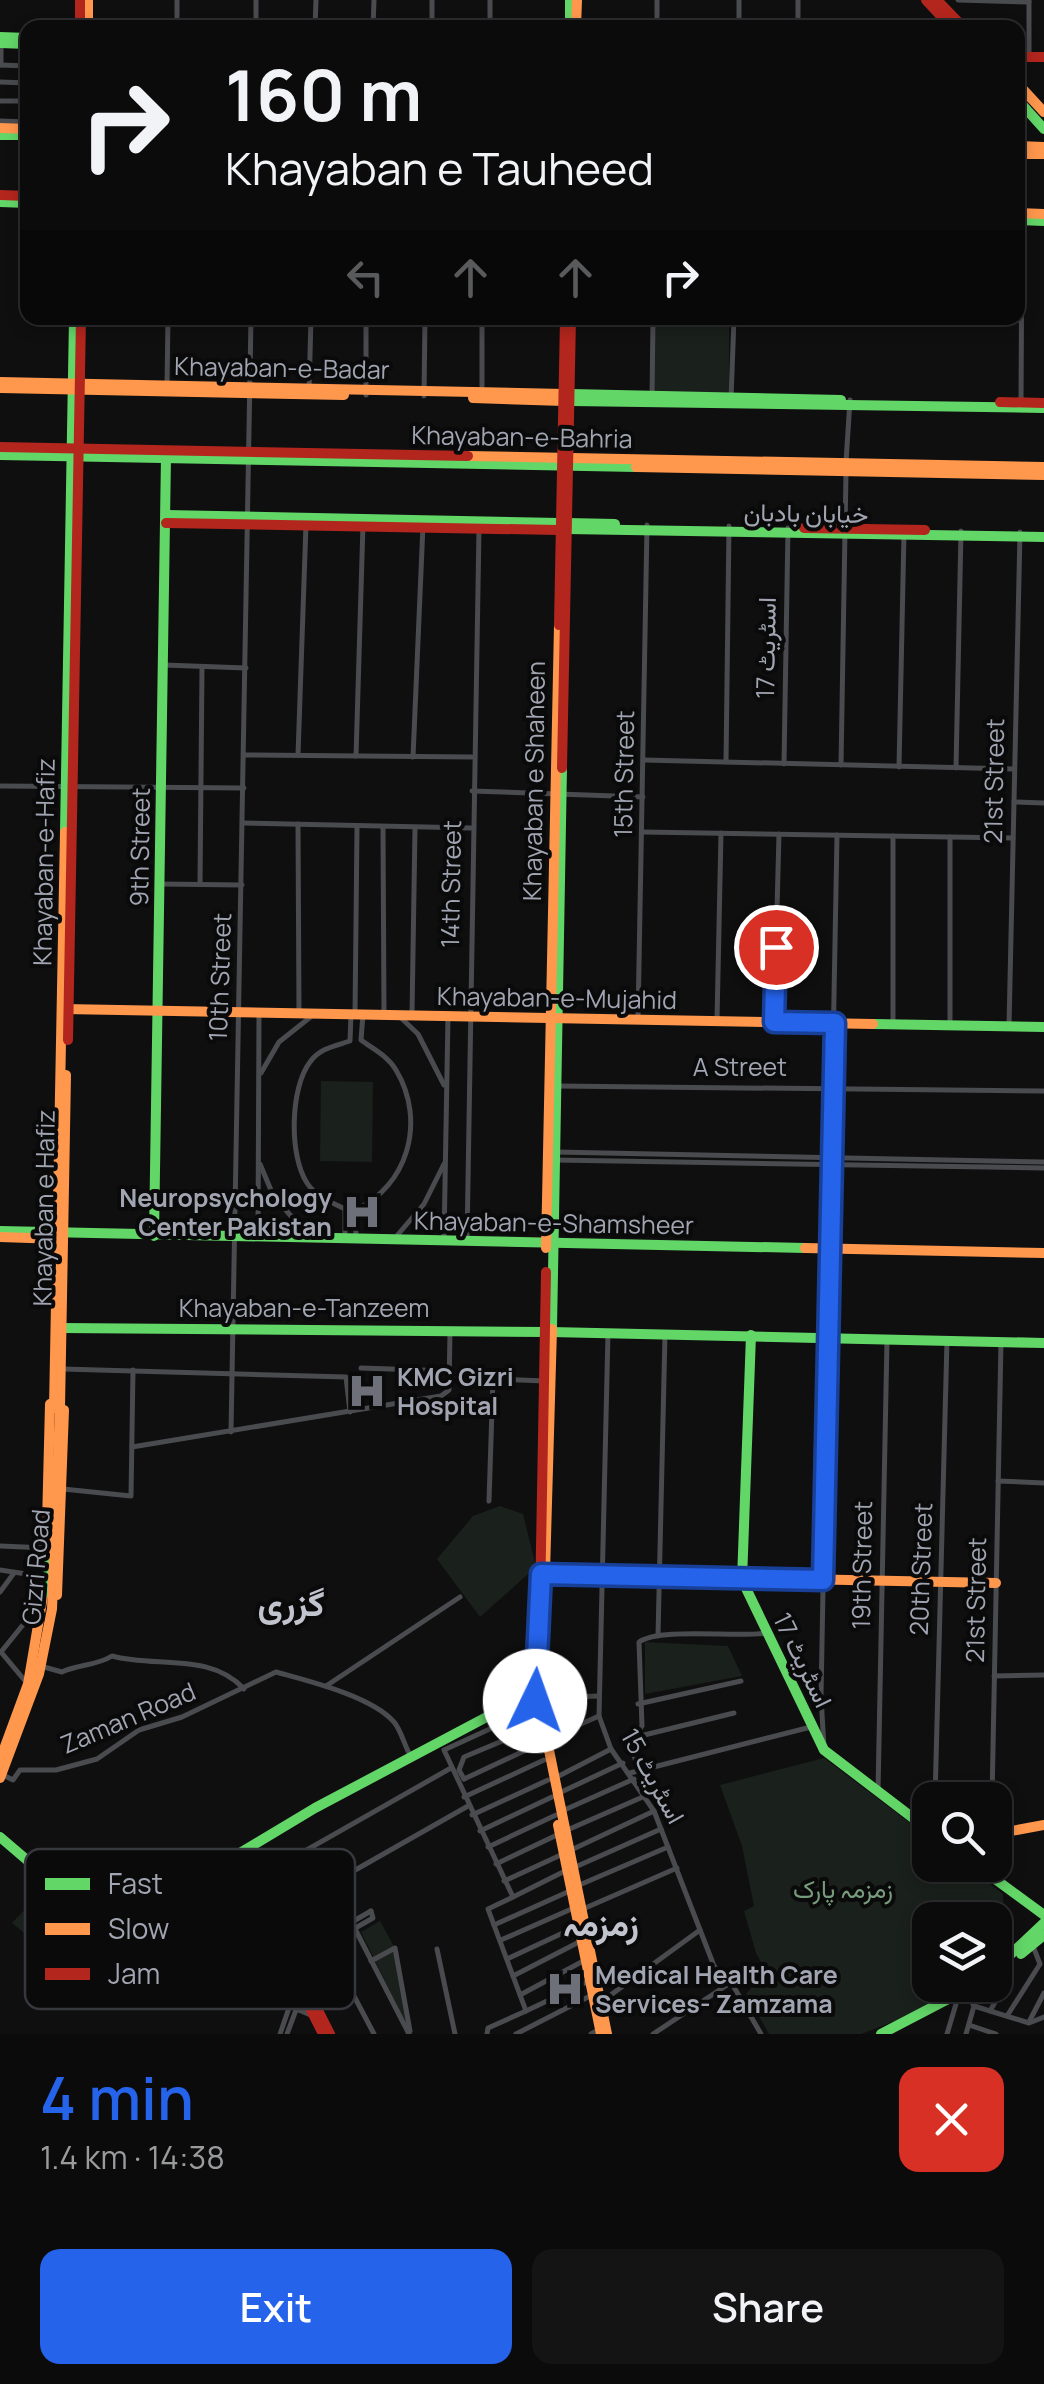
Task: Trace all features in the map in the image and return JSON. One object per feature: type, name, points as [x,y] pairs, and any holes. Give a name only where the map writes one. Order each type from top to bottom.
[{"type":"main road","points":[[926,0],[945,20]]},
{"type":"main road","points":[[938,0],[957,20]]},
{"type":"main road","points":[[1025,92],[1044,112]]},
{"type":"main road","points":[[1025,108],[1044,129]]},
{"type":"main road","name":"Khayaban-e-Hafiz","points":[[66,1009],[78,325]]},
{"type":"main road","name":"Khayaban e Shaheen","points":[[549,1245],[568,325]]},
{"type":"main road","name":"Khayaban-e-Badar","points":[[0,385],[250,390]]},
{"type":"main road","name":"Khayaban-e-Badar","points":[[76,387],[1044,406]]},
{"type":"main road","name":"Khayaban-e-Bahria","points":[[0,446],[75,453]]},
{"type":"main road","name":"Khayaban-e-Bahria","points":[[0,456],[75,453],[1044,467]]},
{"type":"main road","name":"9th Street","points":[[154,1236],[166,455]]},
{"type":"main road","name":"Khayaban-e-Bahria","points":[[846,467],[1044,475]]},
{"type":"main road","name":"خیابان بادبان","points":[[166,519],[1044,535]]},
{"type":"main road","name":"Khayaban-e-Mujahid","points":[[66,1009],[1044,1026]]},
{"type":"main road","name":"Khayaban e Hafiz","points":[[60,1343],[66,1009]]},
{"type":"main road","name":"Khayaban e Shaheen","points":[[549,1245],[555,1156],[554,1018]]},
{"type":"main road","name":"Khayaban-e-Shamsheer","points":[[0,1234],[311,1238],[350,1232],[393,1240],[549,1245],[1044,1253]]},
{"type":"main road","points":[[1,1774],[39,1674],[52,1609],[60,1236]]},
{"type":"main road","points":[[549,1245],[544,1574],[537,1702],[538,1726],[550,1779]]},
{"type":"main road","name":"Khayaban-e-Tanzeem","points":[[61,1328],[608,1332],[1044,1343]]},
{"type":"main road","points":[[544,1574],[549,1332]]},
{"type":"main road","name":"اسٹریٹ 17","points":[[751,1335],[742,1580],[824,1750],[912,1816]]},
{"type":"main road","name":"Gizri Road","points":[[1,1774],[28,1684],[44,1599],[60,1343]]},
{"type":"main road","name":"Gizri Road","points":[[1,1774],[44,1667],[60,1550],[59,1369]]},
{"type":"main road","points":[[544,1574],[996,1583]]},
{"type":"main road","points":[[537,1702],[598,1998],[600,2033]]},
{"type":"main road","points":[[251,1849],[512,1703],[537,1702]]},
{"type":"main road","points":[[1012,1831],[1044,1825]]},
{"type":"main road","points":[[0,1837],[25,1858]]},
{"type":"main road","points":[[1003,1882],[1044,1919],[1029,1942],[1012,1957]]},
{"type":"main road","points":[[579,1908],[598,1998]]},
{"type":"main road","points":[[1012,1961],[1044,1935]]},
{"type":"main road","points":[[881,2034],[945,2002]]},
{"type":"main road","points":[[892,2034],[966,2002]]},
{"type":"main road","points":[[314,2009],[327,2034]]},
{"type":"street","points":[[958,0],[1029,1],[1025,30]]},
{"type":"street","points":[[0,41],[0,65]]},
{"type":"street","points":[[167,386],[168,325]]},
{"type":"street","name":"10th Street","points":[[231,1432],[252,325]]},
{"type":"street","points":[[309,392],[311,325]]},
{"type":"street","points":[[366,325],[366,392]]},
{"type":"street","points":[[424,394],[425,325]]},
{"type":"street","points":[[482,325],[482,395]]},
{"type":"street","points":[[652,399],[653,325]]},
{"type":"street","points":[[731,400],[734,325]]},
{"type":"street","points":[[1020,405],[1022,325]]},
{"type":"street","points":[[841,765],[849,402]]},
{"type":"street","points":[[298,756],[306,521]]},
{"type":"street","points":[[356,756],[363,523]]},
{"type":"street","points":[[413,757],[423,524]]},
{"type":"street","name":"14th Street","points":[[467,1241],[472,758],[479,524]]},
{"type":"street","name":"15th Street","points":[[638,1019],[648,528]]},
{"type":"street","points":[[726,762],[729,529]]},
{"type":"street","name":"اسٹریٹ 17","points":[[784,764],[788,530]]},
{"type":"street","points":[[899,767],[904,533]]},
{"type":"street","points":[[956,768],[961,533]]},
{"type":"street","name":"21st Street","points":[[1009,1026],[1020,534]]},
{"type":"street","points":[[164,666],[246,668]]},
{"type":"street","points":[[200,884],[202,666]]},
{"type":"street","points":[[245,755],[472,758]]},
{"type":"street","points":[[644,760],[1014,769]]},
{"type":"street","points":[[0,786],[244,788]]},
{"type":"street","points":[[472,791],[643,797]]},
{"type":"street","points":[[1014,802],[1044,803]]},
{"type":"street","points":[[244,823],[472,828]]},
{"type":"street","points":[[298,824],[299,1013]]},
{"type":"street","points":[[350,1232],[355,1210],[380,1197],[400,1174],[410,1125],[407,1098],[395,1068],[362,1042],[356,1014],[357,826]]},
{"type":"street","points":[[383,827],[386,1014],[402,1017],[418,1034],[441,1073],[447,1093]]},
{"type":"street","points":[[412,1015],[415,827]]},
{"type":"street","points":[[642,832],[1013,838]]},
{"type":"street","points":[[717,1020],[721,833]]},
{"type":"street","points":[[774,1022],[779,834]]},
{"type":"street","points":[[824,1750],[823,1580],[833,1247],[837,835]]},
{"type":"street","points":[[893,836],[893,1024]]},
{"type":"street","points":[[950,837],[950,1025]]},
{"type":"street","points":[[159,884],[242,886]]},
{"type":"street","points":[[258,1237],[259,1012]]},
{"type":"street","points":[[259,1076],[279,1042],[315,1013]]},
{"type":"street","points":[[350,1232],[344,1208],[314,1192],[302,1173],[297,1125],[304,1071],[318,1053],[350,1041],[356,1014]]},
{"type":"street","points":[[444,1241],[448,1016]]},
{"type":"street","points":[[352,1032],[360,1033]]},
{"type":"street","name":"A Street","points":[[556,1086],[1044,1091]]},
{"type":"street","points":[[555,1156],[1044,1165]]},
{"type":"street","points":[[258,1161],[278,1202],[311,1238]]},
{"type":"street","points":[[393,1240],[424,1204],[445,1161]]},
{"type":"street","points":[[132,1447],[441,1396],[450,1390],[450,1330]]},
{"type":"street","name":"اسٹریٹ 15","points":[[608,1332],[599,1716],[612,1749],[654,1811],[714,1966],[731,1982],[762,2034]]},
{"type":"street","points":[[658,1636],[665,1334]]},
{"type":"street","name":"19th Street","points":[[878,1791],[888,1340]]},
{"type":"street","name":"20th Street","points":[[935,1782],[947,1340]]},
{"type":"street","name":"21st Street","points":[[992,1782],[1000,1341]]},
{"type":"street","points":[[361,1368],[545,1381]]},
{"type":"street","points":[[59,1369],[346,1377],[350,1412]]},
{"type":"street","points":[[62,1489],[131,1496],[133,1370]]},
{"type":"street","points":[[489,1502],[493,1378]]},
{"type":"street","points":[[998,1481],[1044,1484]]},
{"type":"street","points":[[0,1546],[60,1550]]},
{"type":"street","points":[[0,1570],[46,1577]]},
{"type":"street","points":[[0,1592],[14,1573]]},
{"type":"street","points":[[326,1686],[460,1596]]},
{"type":"street","points":[[28,1684],[0,1652],[44,1599]]},
{"type":"street","points":[[638,1770],[631,1744],[642,1726],[637,1645],[646,1637],[738,1638],[768,1632]]},
{"type":"street","points":[[44,1667],[62,1672],[80,1664],[99,1664],[112,1656],[147,1664],[197,1665],[217,1669],[244,1689]]},
{"type":"street","name":"Zaman Road","points":[[1,1774],[13,1780],[20,1770],[56,1770],[97,1759],[140,1730],[244,1689],[276,1672],[326,1686],[394,1721],[411,1757]]},
{"type":"street","points":[[994,1676],[1044,1676]]},
{"type":"street","points":[[638,1704],[741,1680]]},
{"type":"street","points":[[460,1781],[450,1768],[445,1748],[537,1702],[599,1696]]},
{"type":"street","points":[[636,1738],[734,1713]]},
{"type":"street","points":[[460,1781],[599,1716]]},
{"type":"street","points":[[512,1897],[464,1797],[459,1770],[464,1756],[538,1726]]},
{"type":"street","points":[[488,1847],[638,1770],[813,1727]]},
{"type":"street","points":[[472,1815],[612,1749]]},
{"type":"street","points":[[464,1797],[544,1760]]},
{"type":"street","points":[[480,1831],[623,1764]]},
{"type":"street","points":[[306,1849],[450,1768]]},
{"type":"street","points":[[496,1864],[645,1796]]},
{"type":"street","points":[[355,1872],[468,1806]]},
{"type":"street","points":[[504,1881],[654,1811]]},
{"type":"street","points":[[526,2011],[488,1909],[661,1828]]},
{"type":"street","points":[[494,1925],[668,1847]]},
{"type":"street","points":[[500,1940],[677,1868]]},
{"type":"street","points":[[507,1959],[580,1925]]},
{"type":"street","points":[[516,2034],[598,1998],[701,1930]]},
{"type":"street","points":[[355,1936],[410,2034]]},
{"type":"street","points":[[512,1976],[583,1940]]},
{"type":"street","points":[[1007,2016],[1040,1964],[1033,1946]]},
{"type":"street","points":[[372,1961],[396,1948],[410,2034]]},
{"type":"street","points":[[437,1949],[455,2034]]},
{"type":"street","points":[[520,1995],[587,1959]]},
{"type":"street","points":[[487,2034],[486,2030],[592,1979]]},
{"type":"street","points":[[653,2034],[731,1982]]},
{"type":"street","points":[[973,2002],[1029,2024],[1044,1993]]},
{"type":"street","points":[[355,1998],[374,2034]]},
{"type":"street","points":[[966,2034],[971,2002]]},
{"type":"street","points":[[990,2011],[995,2002]]},
{"type":"street","points":[[948,2034],[956,2004]]},
{"type":"street","points":[[284,2034],[292,2009],[317,2014]]},
{"type":"street","points":[[1030,2020],[1044,2017]]},
{"type":"street","points":[[968,2025],[996,2034]]},
{"type":"green space","points":[[654,325],[729,325],[729,395],[654,394]]},
{"type":"green space","points":[[321,1081],[373,1082],[372,1162],[320,1161]]},
{"type":"green space","points":[[500,1506],[523,1514],[536,1567],[480,1617],[437,1559],[473,1516]]},
{"type":"green space","points":[[645,1642],[728,1646],[742,1676],[645,1694]]},
{"type":"green space","name":"زمزمہ پارک","points":[[824,1758],[912,1824],[912,1882],[987,1882],[1003,1894],[1003,1902],[912,1902],[912,2002],[936,2002],[861,2034],[769,2034],[746,1994],[766,1971],[756,1953],[744,1911],[754,1906],[742,1846],[720,1785]]},
{"type":"green space","points":[[25,1910],[25,1934],[12,1923]]},
{"type":"green space","points":[[380,1921],[395,1948],[411,2034],[361,1932]]},
{"type":"traffic: fast","points":[[570,0],[570,20]]},
{"type":"traffic: fast","points":[[0,37],[20,38]]},
{"type":"traffic: fast","points":[[0,43],[20,44]]},
{"type":"traffic: fast","points":[[1025,108],[1044,129]]},
{"type":"traffic: fast","points":[[0,135],[20,135]]},
{"type":"traffic: fast","points":[[0,202],[20,203]]},
{"type":"traffic: fast","points":[[1025,220],[1044,221]]},
{"type":"traffic: fast","points":[[65,832],[74,325]]},
{"type":"traffic: fast","points":[[571,394],[841,400]]},
{"type":"traffic: fast","points":[[571,401],[1044,408]]},
{"type":"traffic: fast","points":[[0,455],[636,467]]},
{"type":"traffic: fast","points":[[154,1236],[166,456]]},
{"type":"traffic: fast","points":[[166,515],[559,523]]},
{"type":"traffic: fast","points":[[567,523],[615,524]]},
{"type":"traffic: fast","points":[[567,529],[1044,537]]},
{"type":"traffic: fast","points":[[552,1329],[562,768]]},
{"type":"traffic: fast","points":[[873,1024],[1044,1027]]},
{"type":"traffic: fast","points":[[0,1231],[805,1248]]},
{"type":"traffic: fast","points":[[61,1328],[546,1332]]},
{"type":"traffic: fast","points":[[551,1332],[1044,1343]]},
{"type":"traffic: fast","points":[[751,1335],[742,1580],[824,1750],[912,1817]]},
{"type":"traffic: fast","points":[[48,1592],[49,1558]]},
{"type":"traffic: fast","points":[[247,1849],[315,1808],[513,1703],[535,1701]]},
{"type":"traffic: fast","points":[[0,1837],[25,1858]]},
{"type":"traffic: fast","points":[[999,1882],[1044,1915]]},
{"type":"traffic: fast","points":[[1012,1953],[1044,1923]]},
{"type":"traffic: fast","points":[[1021,1954],[1044,1935]]},
{"type":"traffic: fast","points":[[881,2034],[942,2002]]},
{"type":"traffic: slow","points":[[88,0],[88,20]]},
{"type":"traffic: slow","points":[[576,20],[577,0]]},
{"type":"traffic: slow","points":[[1025,92],[1044,112]]},
{"type":"traffic: slow","points":[[0,128],[20,129]]},
{"type":"traffic: slow","points":[[1025,146],[1044,147]]},
{"type":"traffic: slow","points":[[1025,154],[1044,154]]},
{"type":"traffic: slow","points":[[1025,213],[1044,214]]},
{"type":"traffic: slow","points":[[0,382],[564,394]]},
{"type":"traffic: slow","points":[[0,388],[344,395]]},
{"type":"traffic: slow","points":[[473,398],[564,401]]},
{"type":"traffic: slow","points":[[468,456],[1044,467]]},
{"type":"traffic: slow","points":[[636,467],[1044,475]]},
{"type":"traffic: slow","points":[[546,1248],[559,625]]},
{"type":"traffic: slow","points":[[54,1408],[65,832]]},
{"type":"traffic: slow","points":[[64,1009],[873,1024]]},
{"type":"traffic: slow","points":[[60,1408],[66,1075]]},
{"type":"traffic: slow","points":[[0,1237],[59,1239]]},
{"type":"traffic: slow","points":[[805,1248],[1044,1253]]},
{"type":"traffic: slow","points":[[552,1329],[541,1711],[607,2034]]},
{"type":"traffic: slow","points":[[46,1564],[50,1404]]},
{"type":"traffic: slow","points":[[0,1778],[39,1674],[52,1609],[60,1408]]},
{"type":"traffic: slow","points":[[57,1595],[64,1410]]},
{"type":"traffic: slow","points":[[546,1574],[996,1583]]},
{"type":"traffic: slow","points":[[0,1760],[28,1684],[45,1584]]},
{"type":"traffic: slow","points":[[558,1825],[601,2034]]},
{"type":"traffic: slow","points":[[1012,1831],[1044,1825]]},
{"type":"traffic: jam","points":[[80,0],[80,20]]},
{"type":"traffic: jam","points":[[926,0],[945,20]]},
{"type":"traffic: jam","points":[[937,0],[956,20]]},
{"type":"traffic: jam","points":[[1025,57],[1044,57]]},
{"type":"traffic: jam","points":[[0,195],[20,196]]},
{"type":"traffic: jam","points":[[68,1040],[81,325]]},
{"type":"traffic: jam","points":[[559,625],[565,325]]},
{"type":"traffic: jam","points":[[562,768],[571,325]]},
{"type":"traffic: jam","points":[[1000,402],[1044,403]]},
{"type":"traffic: jam","points":[[0,447],[468,456]]},
{"type":"traffic: jam","points":[[166,523],[558,530]]},
{"type":"traffic: jam","points":[[804,528],[925,530]]},
{"type":"traffic: jam","points":[[540,1603],[546,1272]]},
{"type":"traffic: jam","points":[[310,2009],[323,2034]]},
{"type":"traffic: jam","points":[[317,2009],[330,2034]]},
{"type":"place","name":"Neuropsychology Center Pakistan","points":[[362,1212]]},
{"type":"place","name":"KMC Gizri Hospital","points":[[367,1391]]},
{"type":"place","name":"Medical Health Care Services- Zamzama","points":[[565,1989]]},
{"type":"district","name":"گزری","points":[[291,1604]]},
{"type":"district","name":"زمزمہ","points":[[601,1924]]},
{"type":"route","points":[[535,1701],[541,1574],[823,1580],[835,1023],[774,1022],[776,947]]}]
